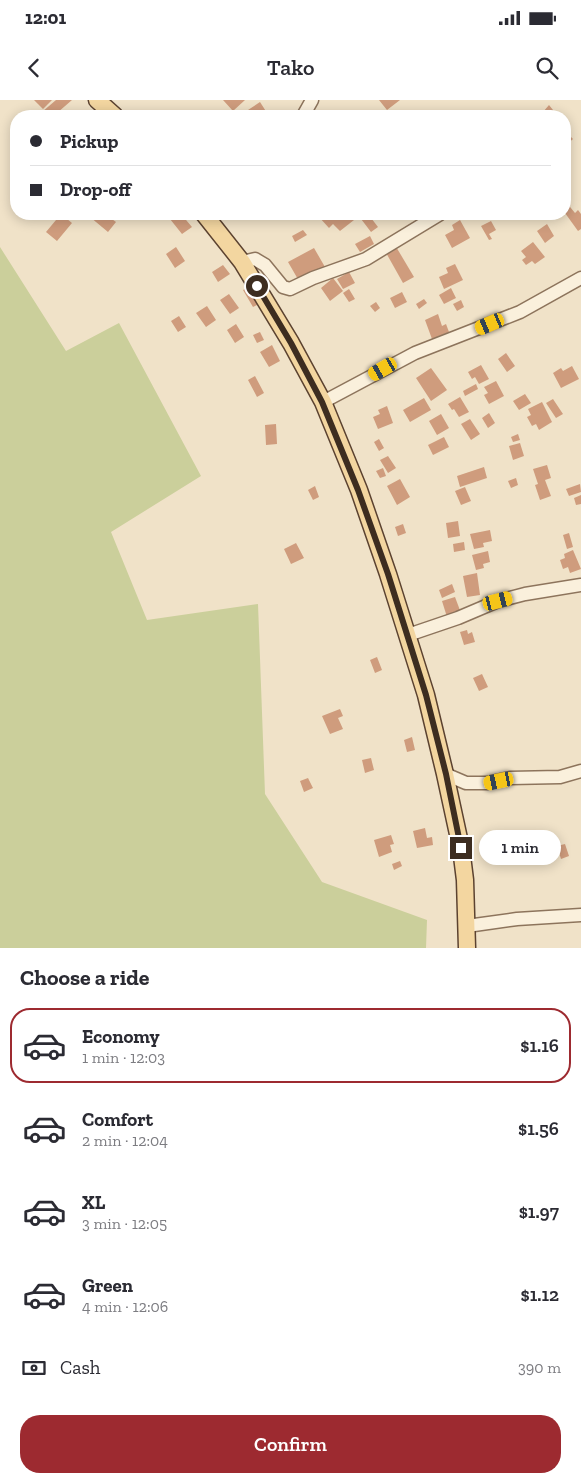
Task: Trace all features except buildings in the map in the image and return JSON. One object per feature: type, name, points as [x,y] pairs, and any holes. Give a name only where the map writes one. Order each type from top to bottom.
[{"type":"main road","points":[[100,101],[109,110]]},
{"type":"main road","points":[[212,220],[242,262],[291,343],[322,402],[358,490],[408,635],[426,695],[446,774],[461,848],[465,880],[467,948]]},
{"type":"street","points":[[242,262],[255,259],[265,265],[283,287],[290,289],[313,278],[366,259],[430,220]]},
{"type":"street","points":[[322,402],[415,353],[520,312],[581,278]]},
{"type":"street","points":[[408,635],[458,618],[498,601],[525,594],[581,585]]},
{"type":"street","points":[[446,774],[466,783],[487,783],[510,778],[560,777],[581,771]]},
{"type":"street","points":[[466,926],[517,919],[581,915]]},
{"type":"green space","points":[[0,247],[66,351],[119,323],[201,476],[111,532],[147,620],[258,604],[265,794],[322,882],[427,920],[426,948],[0,948]]},
{"type":"route","points":[[257,286],[291,343],[322,402],[358,490],[388,574],[426,695],[446,774],[461,848]]}]
